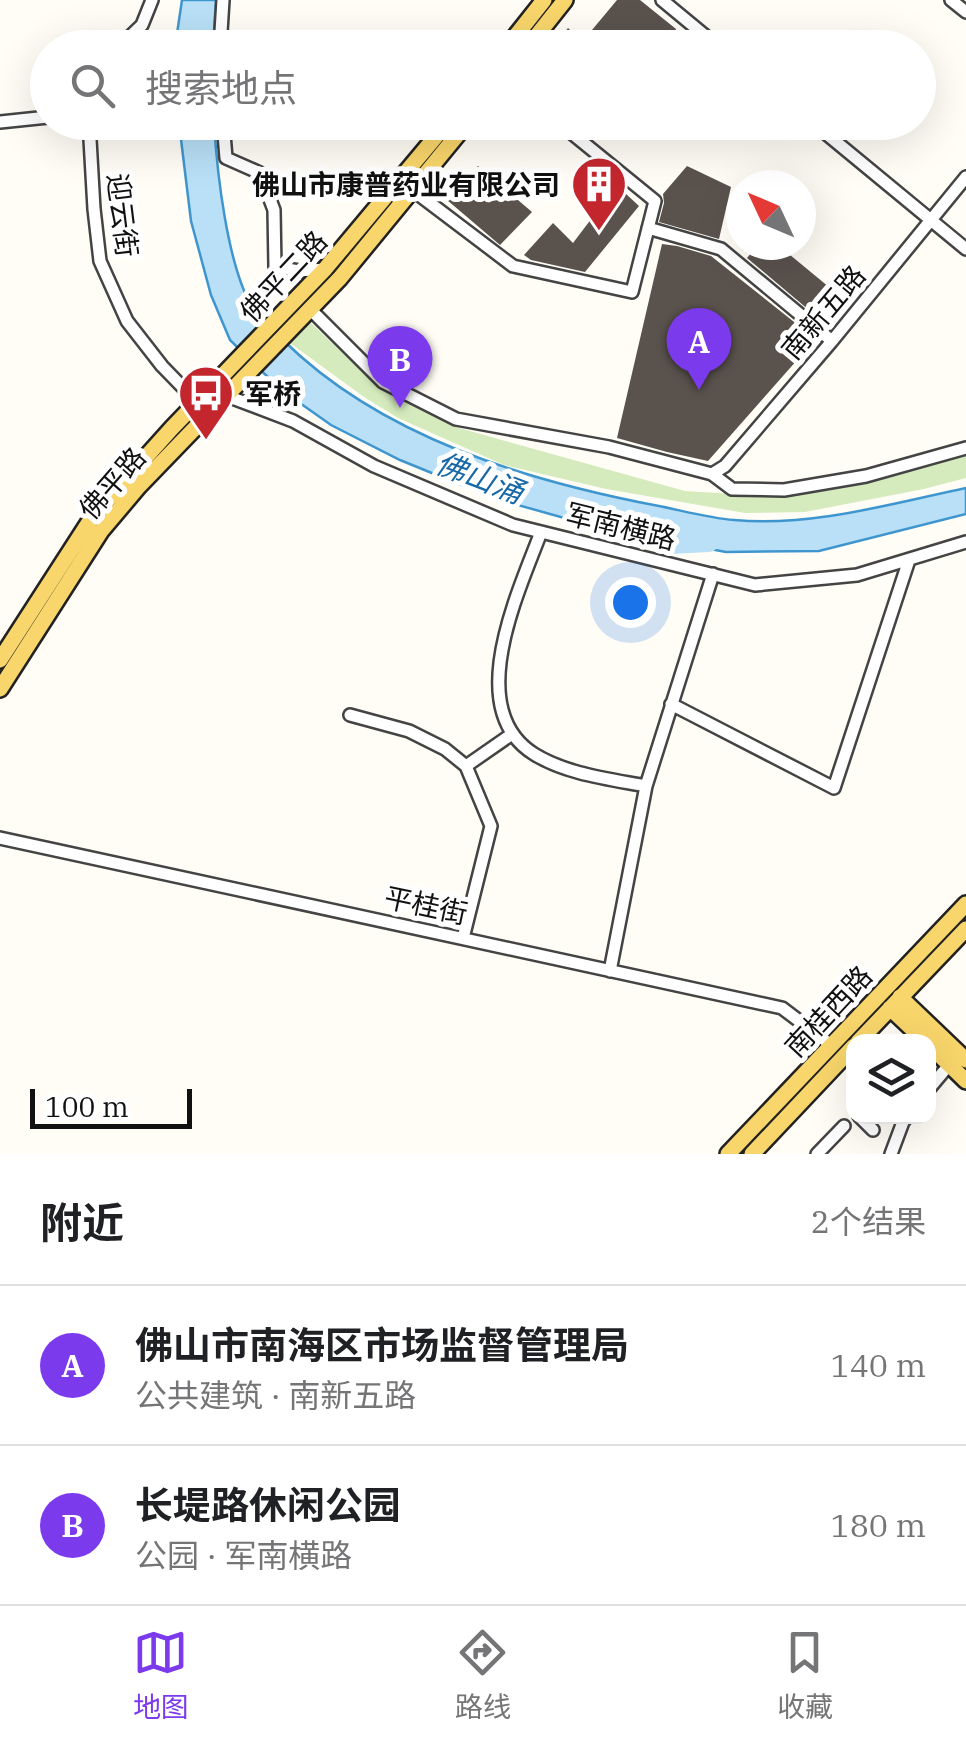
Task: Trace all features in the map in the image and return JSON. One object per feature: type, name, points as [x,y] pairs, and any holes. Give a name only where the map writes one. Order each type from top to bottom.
[{"type":"main road","points":[[520,30],[544,0]]},
{"type":"main road","points":[[542,30],[565,0]]},
{"type":"main road","name":"佛平二路","points":[[235,375],[276,320],[325,269],[433,140]]},
{"type":"main road","name":"佛平二路","points":[[290,332],[454,140]]},
{"type":"main road","name":"佛平路","points":[[0,660],[93,516],[124,479],[197,402],[290,332]]},
{"type":"main road","name":"佛平路","points":[[0,690],[101,531],[227,396],[235,375]]},
{"type":"main road","name":"南桂西路","points":[[728,1154],[966,904]]},
{"type":"main road","name":"南桂西路","points":[[866,1034],[966,929]]},
{"type":"main road","points":[[895,1003],[917,1034]]},
{"type":"main road","points":[[895,1003],[958,1060],[966,1081]]},
{"type":"main road","name":"南桂西路","points":[[752,1154],[846,1055]]},
{"type":"street","points":[[137,30],[152,0]]},
{"type":"street","points":[[221,30],[223,0]]},
{"type":"street","points":[[662,0],[698,30]]},
{"type":"street","points":[[951,0],[966,12]]},
{"type":"street","points":[[0,122],[30,119]]},
{"type":"street","name":"迎云街","points":[[91,140],[100,261],[127,321],[197,402]]},
{"type":"street","points":[[224,140],[226,158],[260,173],[274,210],[274,267],[325,269]]},
{"type":"street","points":[[414,191],[513,266],[632,292],[655,201],[580,140]]},
{"type":"street","points":[[834,140],[966,250]]},
{"type":"street","name":"南新五路","points":[[712,474],[726,466],[966,177]]},
{"type":"street","points":[[648,228],[722,249],[832,342]]},
{"type":"street","points":[[311,310],[383,382],[456,419],[609,447],[712,474],[732,489],[784,490],[866,476],[966,448]]},
{"type":"street","name":"军南横路","points":[[227,396],[292,421],[374,466],[513,526],[755,584],[857,576],[966,542]]},
{"type":"street","points":[[540,532],[507,625],[500,662],[499,700],[512,734],[533,754],[568,768],[646,786]]},
{"type":"street","points":[[672,704],[834,788],[909,560]]},
{"type":"street","points":[[610,971],[646,786],[713,574]]},
{"type":"street","points":[[350,716],[409,731],[445,749],[466,766],[491,826],[463,938]]},
{"type":"street","points":[[466,766],[512,734]]},
{"type":"street","name":"平桂街","points":[[0,838],[782,1008],[831,1045]]},
{"type":"street","points":[[936,1082],[958,1060]]},
{"type":"street","points":[[867,1124],[873,1130]]},
{"type":"street","points":[[891,1154],[902,1124]]},
{"type":"street","points":[[817,1154],[844,1126]]},
{"type":"green space","points":[[310,322],[377,386],[459,428],[685,491],[785,497],[891,477],[966,455],[966,478],[805,512],[745,513],[606,489],[504,465],[398,418],[290,343]]},
{"type":"water","points":[[182,0],[216,0],[214,30],[178,30]]},
{"type":"water","points":[[181,140],[216,140],[230,243],[243,289],[255,312],[322,374],[410,429],[458,450],[558,483],[715,518],[763,521],[822,517],[966,488],[966,514],[819,551],[726,552],[607,530],[493,498],[400,460],[331,425],[280,389],[230,340],[211,295],[191,221]]},
{"type":"building","points":[[617,0],[640,0],[676,29],[676,30],[592,30]]},
{"type":"building","points":[[478,166],[532,212],[500,245],[447,200]]},
{"type":"building","points":[[687,166],[726,185],[726,209],[719,239],[659,222],[663,194]]},
{"type":"building","name":"佛山市康普药业有限公司","points":[[611,180],[639,206],[585,272],[524,255],[553,223],[573,243],[595,214],[586,206]]},
{"type":"building","points":[[662,244],[711,256],[813,337],[813,342],[708,461],[617,438]]},
{"type":"building","points":[[749,260],[796,260],[835,292],[816,316]]},
{"type":"waterway","name":"佛山涌","points":[[626,529],[670,544],[709,542]]},
{"type":"place","name":"佛山市康普药业有限公司","points":[[599,233]]},
{"type":"place","name":"佛山市南海区市场监督管理局","points":[[699,390]]},
{"type":"place","name":"长堤路休闲公园","points":[[400,408]]},
{"type":"place","name":"军桥","points":[[206,442]]}]
